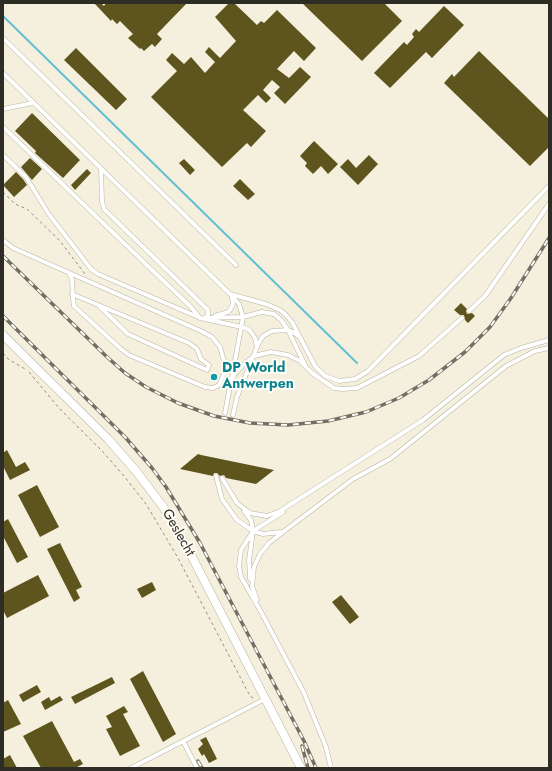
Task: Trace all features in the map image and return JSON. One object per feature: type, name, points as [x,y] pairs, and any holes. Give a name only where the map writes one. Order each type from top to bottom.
[{"type":"street","name":"Geslecht","points":[[3,335],[108,439],[157,498],[178,531],[301,768]]},
{"type":"lane","points":[[3,38],[236,265]]},
{"type":"lane","points":[[3,73],[239,304],[243,317],[242,327],[225,413]]},
{"type":"lane","points":[[3,108],[33,103]]},
{"type":"lane","points":[[3,128],[200,318],[225,314],[230,310],[233,301],[230,294]]},
{"type":"lane","points":[[3,155],[26,177],[48,213],[92,269],[98,274],[200,318],[248,329],[252,332],[257,347]]},
{"type":"lane","points":[[101,169],[102,201],[104,209],[208,310],[208,315],[205,318]]},
{"type":"lane","points":[[230,294],[266,304],[280,310],[288,317],[315,366],[324,376],[338,381],[355,379],[362,376],[549,186]]},
{"type":"lane","points":[[470,311],[485,296],[549,204]]},
{"type":"lane","points":[[3,240],[13,248],[201,331],[212,337],[220,347],[224,361],[224,374],[219,385],[213,388],[205,387],[120,350],[74,306],[72,279],[69,273]]},
{"type":"lane","points":[[72,294],[189,343],[197,349],[201,359],[209,365],[207,370],[128,334],[99,306]]},
{"type":"lane","points":[[211,317],[243,317],[262,312],[274,314],[281,320],[288,330],[306,367]]},
{"type":"lane","points":[[231,381],[234,375],[245,363],[254,356],[265,352],[282,353],[294,357],[324,382],[334,388],[356,388],[419,356],[462,318]]},
{"type":"lane","points":[[233,415],[237,397],[260,341],[268,333],[277,330],[288,330],[300,337]]},
{"type":"lane","points":[[237,503],[250,513],[267,516],[280,511],[423,420],[504,355],[521,348],[549,340]]},
{"type":"lane","points":[[252,587],[254,567],[260,554],[283,532],[353,479],[390,459],[506,366],[535,351],[549,348]]},
{"type":"lane","points":[[216,476],[222,499],[237,520],[253,531],[263,534],[283,532]]},
{"type":"lane","points":[[222,478],[237,503],[251,520],[253,531],[249,560],[250,580],[260,610]]},
{"type":"lane","points":[[309,493],[307,497],[253,531],[241,550],[239,566],[241,577],[304,693],[326,747],[331,768]]},
{"type":"lane","points":[[132,768],[266,699]]},
{"type":"lane","points":[[183,741],[197,768]]},
{"type":"path","points":[[3,192],[15,204],[27,209],[54,236],[94,284]]},
{"type":"path","points":[[3,353],[8,359],[26,369],[59,408],[104,453],[136,491],[165,534],[251,698],[266,699]]},
{"type":"building","points":[[94,3],[101,3],[104,6],[106,3],[187,3],[157,34],[162,39],[155,47],[152,44],[144,51],[128,38],[133,34],[120,21],[117,24],[112,19],[111,21]]},
{"type":"building","points":[[229,3],[234,3],[257,25],[261,21],[264,23],[277,10],[316,48],[304,61],[294,51],[277,69],[289,78],[300,67],[311,77],[285,104],[274,93],[280,87],[272,80],[263,90],[271,98],[266,103],[258,95],[243,110],[266,131],[251,147],[247,143],[222,167],[151,97],[177,71],[166,60],[172,53],[184,64],[191,57],[205,73],[215,62],[205,52],[209,47],[220,58],[236,41],[215,17]]},
{"type":"building","points":[[302,3],[384,3],[402,21],[362,61]]},
{"type":"building","points":[[444,6],[464,25],[432,58],[426,52],[390,88],[374,73],[404,42],[407,45],[414,37],[412,34],[416,29],[419,32]]},
{"type":"building","points":[[76,48],[127,99],[116,110],[64,60]]},
{"type":"building","points":[[479,51],[549,119],[549,147],[530,166],[444,83],[452,74],[454,77]]},
{"type":"building","points":[[32,113],[80,160],[63,178],[35,153],[36,151],[15,131]]},
{"type":"building","points":[[314,141],[338,164],[328,174],[321,166],[313,174],[305,166],[307,163],[300,156]]},
{"type":"building","points":[[369,155],[378,164],[358,185],[340,167],[348,159],[356,168]]},
{"type":"building","points":[[30,158],[42,169],[32,180],[21,167]]},
{"type":"building","points":[[184,159],[195,170],[190,175],[179,163]]},
{"type":"building","points":[[87,169],[91,173],[75,190],[71,185]]},
{"type":"building","points":[[16,172],[27,185],[14,197],[3,185]]},
{"type":"building","points":[[240,179],[255,194],[248,200],[233,186]]},
{"type":"building","points":[[461,303],[467,309],[467,314],[472,313],[475,316],[468,323],[465,320],[464,315],[460,315],[454,310]]},
{"type":"building","points":[[7,450],[16,467],[25,462],[30,470],[10,480],[3,466],[3,453]]},
{"type":"building","points":[[198,454],[274,470],[256,484],[226,478],[224,475],[220,476],[217,473],[214,473],[213,476],[180,469]]},
{"type":"building","points":[[37,485],[59,527],[40,537],[18,495]]},
{"type":"building","points":[[8,519],[28,557],[17,563],[3,536],[3,522]]},
{"type":"building","points":[[60,543],[82,587],[76,590],[80,598],[74,602],[47,549]]},
{"type":"building","points":[[38,575],[49,596],[7,618],[3,610],[3,593]]},
{"type":"building","points":[[152,582],[156,590],[142,598],[137,589]]},
{"type":"building","points":[[341,595],[359,617],[350,624],[332,602]]},
{"type":"building","points":[[143,671],[176,734],[163,742],[130,679]]},
{"type":"building","points":[[112,677],[115,683],[75,704],[71,697]]},
{"type":"building","points":[[37,685],[41,692],[23,702],[19,695]]},
{"type":"building","points":[[60,696],[63,700],[45,710],[41,702],[49,697],[51,701]]},
{"type":"building","points":[[8,700],[21,724],[3,732],[3,703]]},
{"type":"building","points":[[124,706],[128,712],[123,714],[140,746],[120,756],[106,729],[112,727],[106,716]]},
{"type":"building","points":[[52,721],[74,762],[80,759],[83,764],[75,768],[41,768],[23,736]]},
{"type":"building","points":[[206,737],[217,759],[209,763],[204,754],[202,756],[198,749],[203,744],[200,740]]},
{"type":"building","points":[[10,755],[17,768],[3,768],[3,759]]},
{"type":"waterway","points":[[3,16],[357,363]]},
{"type":"railway","points":[[3,256],[106,356],[125,373],[146,387],[178,403],[214,416],[250,423],[288,425],[328,421],[366,412],[399,398],[429,380],[465,352],[490,327],[511,298],[549,238]]},
{"type":"railway","points":[[3,316],[125,437],[152,468],[166,487],[200,543],[304,741],[316,768]]},
{"type":"railway","points":[[302,746],[308,768]]},
{"type":"railway","points":[[198,761],[202,768]]},
{"type":"place","name":"DP World Antwerpen","points":[[214,377]]}]
